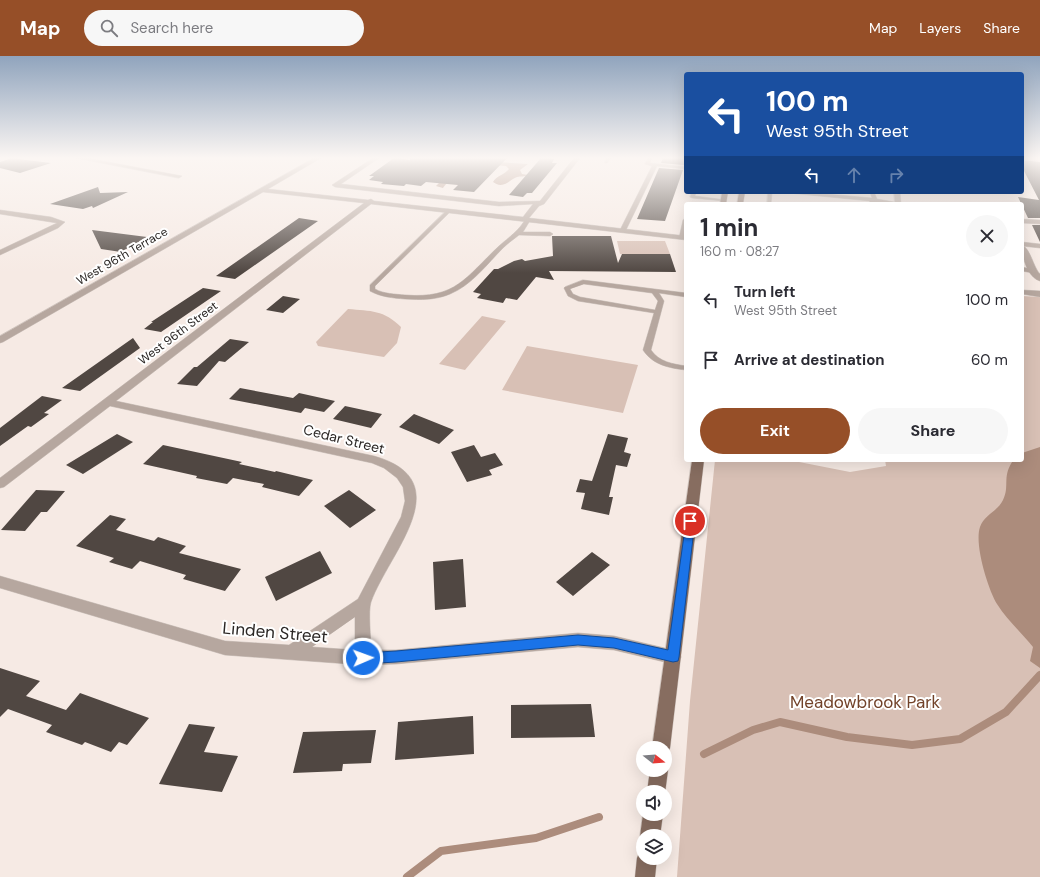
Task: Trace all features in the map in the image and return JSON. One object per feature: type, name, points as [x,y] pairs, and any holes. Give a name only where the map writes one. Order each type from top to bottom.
[{"type":"main road","points":[[663,741],[698,462]]},
{"type":"main road","points":[[645,877],[646,865]]},
{"type":"street","name":"West 96th Terrace","points":[[0,340],[251,196]]},
{"type":"street","points":[[325,196],[684,237]]},
{"type":"street","points":[[433,196],[499,204],[530,202],[542,203]]},
{"type":"street","points":[[529,219],[544,205],[542,203],[547,196]]},
{"type":"street","name":"West 96th Street","points":[[0,484],[371,201]]},
{"type":"street","points":[[0,212],[51,219],[62,222],[56,227],[0,253]]},
{"type":"street","points":[[1024,221],[1040,222]]},
{"type":"street","points":[[1024,250],[1033,271],[1040,279]]},
{"type":"street","points":[[1024,292],[1040,294]]},
{"type":"street","name":"Cedar Street","points":[[108,402],[374,460],[388,465],[401,475],[409,487],[411,501],[408,517],[363,603],[363,658]]},
{"type":"street","name":"Linden Street","points":[[0,582],[225,648],[363,658],[396,657],[578,640],[614,643],[673,657]]},
{"type":"street","points":[[291,653],[363,603]]},
{"type":"lane","points":[[623,230],[640,196]]},
{"type":"lane","points":[[702,196],[724,202]]},
{"type":"lane","points":[[836,196],[886,202]]},
{"type":"lane","points":[[450,210],[372,286],[372,290],[382,295],[416,299],[427,299],[450,293],[461,286],[503,245],[518,234],[529,219]]},
{"type":"lane","points":[[518,234],[550,234]]},
{"type":"lane","points":[[1024,245],[1040,246]]},
{"type":"lane","points":[[1024,269],[1033,271]]},
{"type":"lane","points":[[657,312],[578,299],[570,295],[567,288],[583,282],[684,295]]},
{"type":"lane","points":[[654,291],[660,301],[647,350],[654,360],[671,366],[684,368]]},
{"type":"green space","points":[[617,241],[665,241],[670,254],[620,254]]},
{"type":"green space","name":"Meadowbrook Park","points":[[1024,296],[1040,297],[1040,877],[677,877],[690,701],[715,462],[799,462],[850,472],[886,466],[885,462],[1024,462]]},
{"type":"green space","points":[[348,309],[383,314],[395,321],[401,327],[397,343],[384,357],[318,346],[316,342]]},
{"type":"green space","points":[[482,316],[506,321],[465,370],[439,364]]},
{"type":"green space","points":[[527,346],[638,365],[623,413],[502,390]]},
{"type":"shaded area","points":[[1040,447],[1040,668],[1030,661],[1033,647],[1005,615],[993,597],[986,578],[980,555],[979,544],[980,527],[985,519],[1001,504],[1005,495],[1007,473],[1009,468],[1012,462],[1024,462],[1024,452]]},
{"type":"building","points":[[72,196],[119,196],[93,208],[92,206],[83,209],[50,204]]},
{"type":"building","points":[[647,196],[674,196],[665,221],[637,219]]},
{"type":"building","points":[[1037,196],[1040,196],[1040,218],[1028,218],[1024,210],[1024,202],[1020,202],[1018,197],[1039,200]]},
{"type":"building","points":[[299,218],[318,221],[235,279],[216,276]]},
{"type":"building","points":[[1032,225],[1040,225],[1040,242]]},
{"type":"building","points":[[92,230],[147,237],[121,252],[101,249]]},
{"type":"building","points":[[552,236],[611,236],[618,263],[622,254],[670,254],[676,272],[549,271],[554,280],[536,277],[517,300],[506,298],[503,303],[477,298],[481,294],[473,292],[494,269],[498,269],[514,261],[522,259],[525,261],[553,256]]},
{"type":"building","points":[[203,288],[221,291],[161,332],[144,329],[153,322],[151,322]]},
{"type":"building","points":[[283,296],[300,299],[283,313],[266,310]]},
{"type":"building","points":[[133,338],[140,348],[80,391],[62,388]]},
{"type":"building","points":[[230,339],[249,342],[225,362],[219,361],[197,386],[177,384],[194,367],[197,367]]},
{"type":"building","points":[[240,388],[293,398],[299,393],[335,401],[324,412],[305,408],[301,413],[229,399]]},
{"type":"building","points":[[42,396],[62,400],[44,413],[49,414],[31,427],[28,426],[0,446],[0,428]]},
{"type":"building","points":[[345,406],[382,414],[371,428],[333,419]]},
{"type":"building","points":[[414,414],[454,430],[439,444],[399,427]]},
{"type":"building","points":[[117,434],[133,442],[83,474],[66,465]]},
{"type":"building","points":[[608,434],[628,438],[624,452],[631,454],[627,467],[616,465],[609,497],[613,497],[609,515],[581,509],[585,493],[576,492],[580,479],[592,481]]},
{"type":"building","points":[[163,445],[242,462],[239,464],[313,480],[299,496],[262,487],[264,484],[233,478],[227,484],[196,478],[197,476],[143,464]]},
{"type":"building","points":[[474,445],[481,457],[495,453],[503,465],[489,470],[492,475],[467,482],[451,452]]},
{"type":"building","points":[[36,490],[65,491],[47,512],[41,512],[25,531],[1,530]]},
{"type":"building","points":[[349,490],[376,510],[350,528],[324,506]]},
{"type":"building","points":[[110,515],[126,519],[116,530],[154,541],[158,537],[186,546],[179,553],[241,569],[225,591],[183,579],[186,575],[140,561],[132,569],[109,562],[114,558],[76,546]]},
{"type":"building","points":[[320,551],[332,573],[276,601],[265,577]]},
{"type":"building","points":[[592,552],[610,565],[573,596],[556,582]]},
{"type":"building","points":[[463,559],[466,607],[435,610],[433,562]]},
{"type":"building","points":[[0,668],[40,681],[26,696],[66,710],[80,693],[149,718],[127,745],[119,742],[111,752],[85,742],[82,745],[46,732],[52,725],[8,709],[0,717]]},
{"type":"building","points":[[591,704],[595,737],[511,738],[511,705]]},
{"type":"building","points":[[473,716],[474,754],[395,760],[398,722]]},
{"type":"building","points":[[189,724],[215,727],[204,752],[238,756],[222,792],[159,784]]},
{"type":"building","points":[[376,730],[371,763],[343,764],[342,771],[293,773],[303,732]]},
{"type":"waterway","points":[[704,754],[753,730],[780,722],[847,737],[912,745],[960,739],[1006,712],[1040,675]]},
{"type":"waterway","points":[[407,877],[441,851],[536,838],[599,817]]},
{"type":"route","points":[[363,658],[396,657],[578,640],[614,643],[673,657],[690,521]]}]
